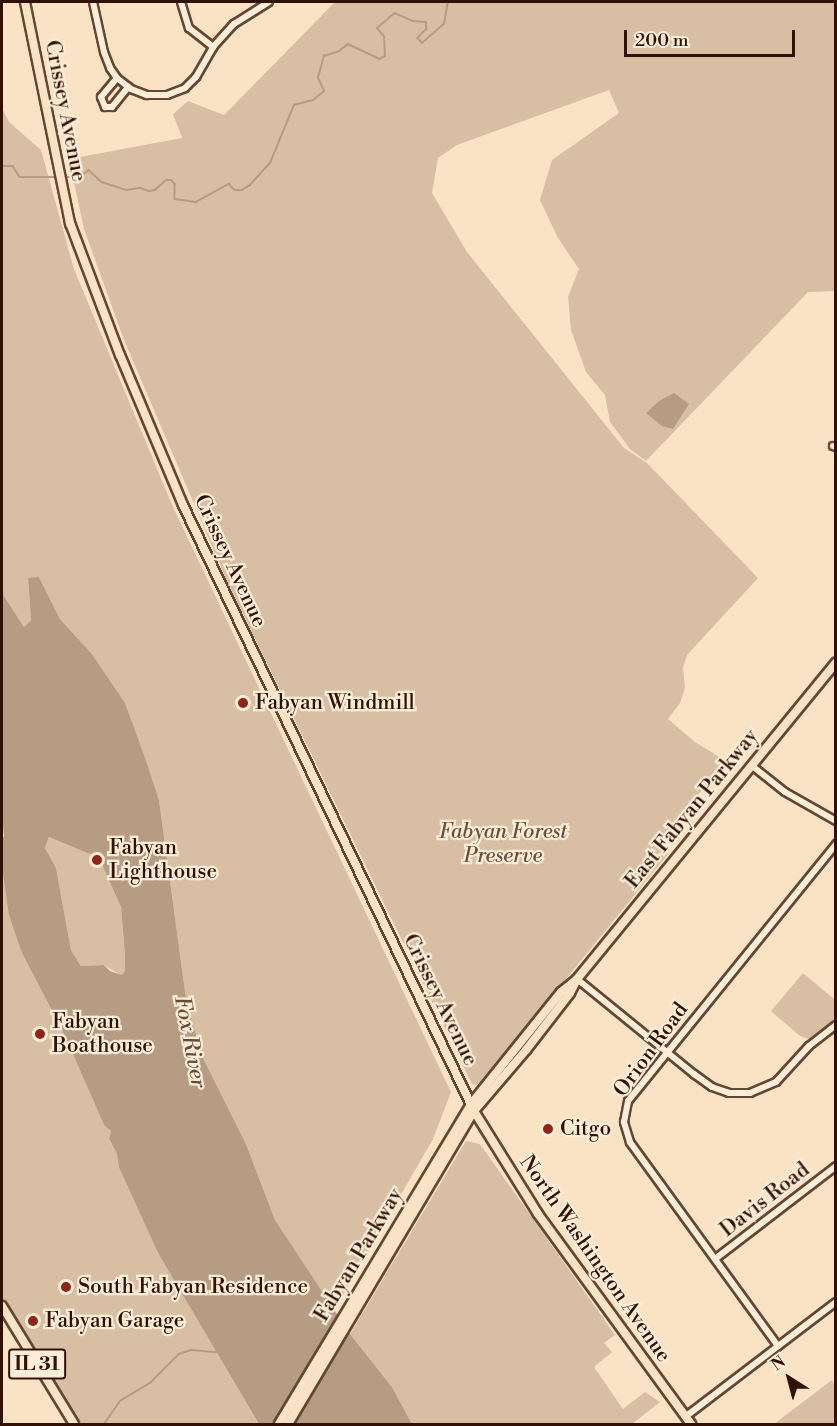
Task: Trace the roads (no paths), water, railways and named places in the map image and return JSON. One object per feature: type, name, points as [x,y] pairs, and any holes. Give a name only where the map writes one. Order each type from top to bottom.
[{"type":"main road","name":"Crissey Avenue","points":[[25,2],[56,164],[70,223],[116,344],[183,505],[473,1108]]},
{"type":"main road","name":"East Fabyan Parkway","points":[[473,1108],[541,1031],[570,993],[577,979],[836,663]]},
{"type":"main road","name":"Fabyan Parkway","points":[[279,1425],[473,1108]]},
{"type":"main road","name":"North Washington Avenue","points":[[473,1108],[538,1214],[691,1425]]},
{"type":"main road","name":"Fabyan Parkway","points":[[288,1425],[421,1192]]},
{"type":"main road","name":"IL 31","points":[[2,1306],[74,1425]]},
{"type":"street","points":[[93,2],[104,52],[117,78],[128,87],[147,94],[167,95],[185,88],[196,77],[213,47],[234,24],[269,2]]},
{"type":"street","points":[[181,2],[189,28],[213,47]]},
{"type":"street","points":[[117,78],[101,97],[105,107],[112,107],[128,87]]},
{"type":"street","points":[[751,765],[784,792],[836,821]]},
{"type":"street","name":"Orion Road","points":[[778,1346],[630,1142],[624,1122],[628,1101],[836,844]]},
{"type":"street","points":[[577,979],[712,1087],[729,1093],[750,1093],[776,1082],[809,1046],[835,1027]]},
{"type":"street","name":"Davis Road","points":[[715,1259],[836,1167]]},
{"type":"street","points":[[685,1417],[836,1302]]},
{"type":"water","points":[[674,393],[689,404],[673,429],[662,426],[646,413],[659,401]]},
{"type":"water","name":"Fox River","points":[[39,577],[60,619],[92,654],[125,703],[159,800],[187,1006],[204,1060],[246,1144],[275,1220],[350,1334],[392,1387],[412,1424],[259,1424],[158,1253],[119,1167],[117,1154],[109,1139],[111,1131],[104,1125],[65,1036],[22,953],[9,915],[2,866],[4,836],[2,815],[2,587],[4,596],[24,627],[31,620],[28,578]],"holes":[[[49,837],[99,858],[121,907],[125,956],[125,971],[122,975],[110,971],[104,965],[81,966],[71,950],[56,868],[45,848]]]},
{"type":"waterway","points":[[65,177],[80,177],[89,170],[102,182],[126,190],[141,188],[149,191],[155,190],[166,180],[171,180],[175,184],[175,199],[196,202],[229,184],[235,190],[242,190],[250,185],[270,163],[294,105],[313,100],[324,91],[318,78],[324,56],[339,51],[348,44],[380,59],[385,56],[384,37],[377,28],[395,13],[413,21],[426,22],[427,29],[418,38],[422,43],[444,24],[448,2]]},
{"type":"waterway","points":[[2,166],[13,166],[20,177],[57,177]]},
{"type":"waterway","points":[[104,1424],[120,1401],[150,1383],[179,1354],[191,1350],[216,1352]]},
{"type":"place","name":"Fabyan Windmill","points":[[243,703]]},
{"type":"place","name":"Fabyan Lighthouse","points":[[97,860]]},
{"type":"place","name":"Fabyan Boathouse","points":[[40,1034]]},
{"type":"place","name":"Citgo","points":[[548,1129]]},
{"type":"place","name":"South Fabyan Residence","points":[[66,1287]]},
{"type":"place","name":"Fabyan Garage","points":[[33,1321]]},
{"type":"park label","name":"Fabyan Forest Preserve","points":[[503,844]]}]
